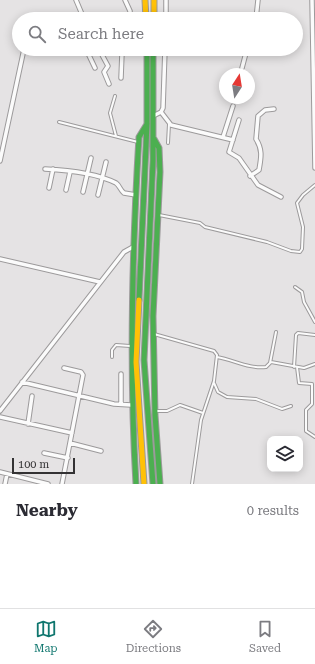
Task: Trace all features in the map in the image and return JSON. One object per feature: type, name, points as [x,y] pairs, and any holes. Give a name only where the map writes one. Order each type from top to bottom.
[{"type":"main road","points":[[145,0],[146,12]]},
{"type":"main road","points":[[154,0],[154,12]]},
{"type":"main road","points":[[144,484],[136,362],[147,124],[147,56]]},
{"type":"main road","points":[[153,56],[153,136],[144,360],[146,406],[153,484]]},
{"type":"main road","points":[[136,484],[131,405],[130,346],[133,247],[139,142],[142,130],[147,124]]},
{"type":"main road","points":[[153,136],[159,148],[160,156],[159,215],[154,297],[155,411],[160,484]]},
{"type":"street","points":[[76,0],[81,12]]},
{"type":"street","points":[[125,0],[130,12]]},
{"type":"street","points":[[166,0],[166,12]]},
{"type":"street","points":[[257,12],[258,0]]},
{"type":"street","points":[[312,0],[315,168]]},
{"type":"street","points":[[0,161],[22,56]]},
{"type":"street","points":[[89,56],[95,68]]},
{"type":"street","points":[[102,56],[108,66],[104,70],[109,84]]},
{"type":"street","points":[[121,78],[122,56]]},
{"type":"street","points":[[153,116],[161,112],[163,108],[165,56]]},
{"type":"street","points":[[242,68],[245,56]]},
{"type":"street","points":[[222,137],[233,106]]},
{"type":"street","points":[[250,176],[259,170],[262,151],[261,146],[256,139],[258,116],[265,110],[274,109]]},
{"type":"street","points":[[161,112],[169,124],[233,140]]},
{"type":"street","points":[[239,120],[229,152],[239,158],[250,176],[258,185],[281,197]]},
{"type":"street","points":[[83,192],[86,174],[91,158]]},
{"type":"street","points":[[98,194],[106,162]]},
{"type":"street","points":[[45,169],[86,174],[101,178],[118,184],[124,193],[136,195]]},
{"type":"street","points":[[50,188],[53,169]]},
{"type":"street","points":[[66,190],[70,172]]},
{"type":"street","points":[[0,411],[124,252],[133,247]]},
{"type":"street","points":[[0,259],[100,282]]},
{"type":"street","points":[[62,484],[83,374],[64,368]]},
{"type":"street","points":[[120,374],[121,404]]},
{"type":"street","points":[[22,382],[80,396],[131,405]]},
{"type":"street","points":[[28,424],[32,396]]},
{"type":"street","points":[[0,417],[72,433]]},
{"type":"street","points":[[70,443],[101,451]]},
{"type":"street","points":[[44,453],[68,458]]},
{"type":"street","points":[[0,472],[48,484]]},
{"type":"street","points":[[5,484],[7,474]]},
{"type":"lane","points":[[115,96],[110,113],[116,136]]},
{"type":"lane","points":[[59,122],[139,142]]},
{"type":"lane","points":[[168,143],[169,124]]},
{"type":"lane","points":[[159,215],[200,222],[205,227],[267,242],[291,251],[300,252],[302,250],[303,227],[297,203],[303,195],[315,185]]},
{"type":"lane","points":[[295,287],[302,292],[304,302],[315,322]]},
{"type":"lane","points":[[217,357],[233,361],[243,366],[262,368],[269,366],[276,332]]},
{"type":"lane","points":[[294,367],[296,335],[298,333],[315,335]]},
{"type":"lane","points":[[154,334],[217,353],[213,382],[204,413],[192,484]]},
{"type":"lane","points":[[112,357],[112,350],[116,345],[130,346]]},
{"type":"lane","points":[[271,362],[294,367],[310,367],[315,364]]},
{"type":"lane","points":[[297,367],[298,382],[312,384],[312,404],[306,410],[306,431],[310,436],[315,437]]},
{"type":"lane","points":[[213,382],[218,392],[227,397],[256,399],[282,408],[291,406]]},
{"type":"lane","points":[[155,411],[167,410],[180,405],[204,413]]},
{"type":"traffic: fast","points":[[139,300],[147,124],[147,56]]},
{"type":"traffic: fast","points":[[153,56],[153,161],[144,360],[153,484]]},
{"type":"traffic: fast","points":[[136,484],[132,354],[133,267],[139,137],[147,124]]},
{"type":"traffic: fast","points":[[154,139],[159,148],[160,172],[153,316],[155,415],[160,484]]},
{"type":"traffic: slow","points":[[145,0],[146,12]]},
{"type":"traffic: slow","points":[[154,0],[154,12]]},
{"type":"traffic: slow","points":[[139,300],[136,362],[144,484]]}]
